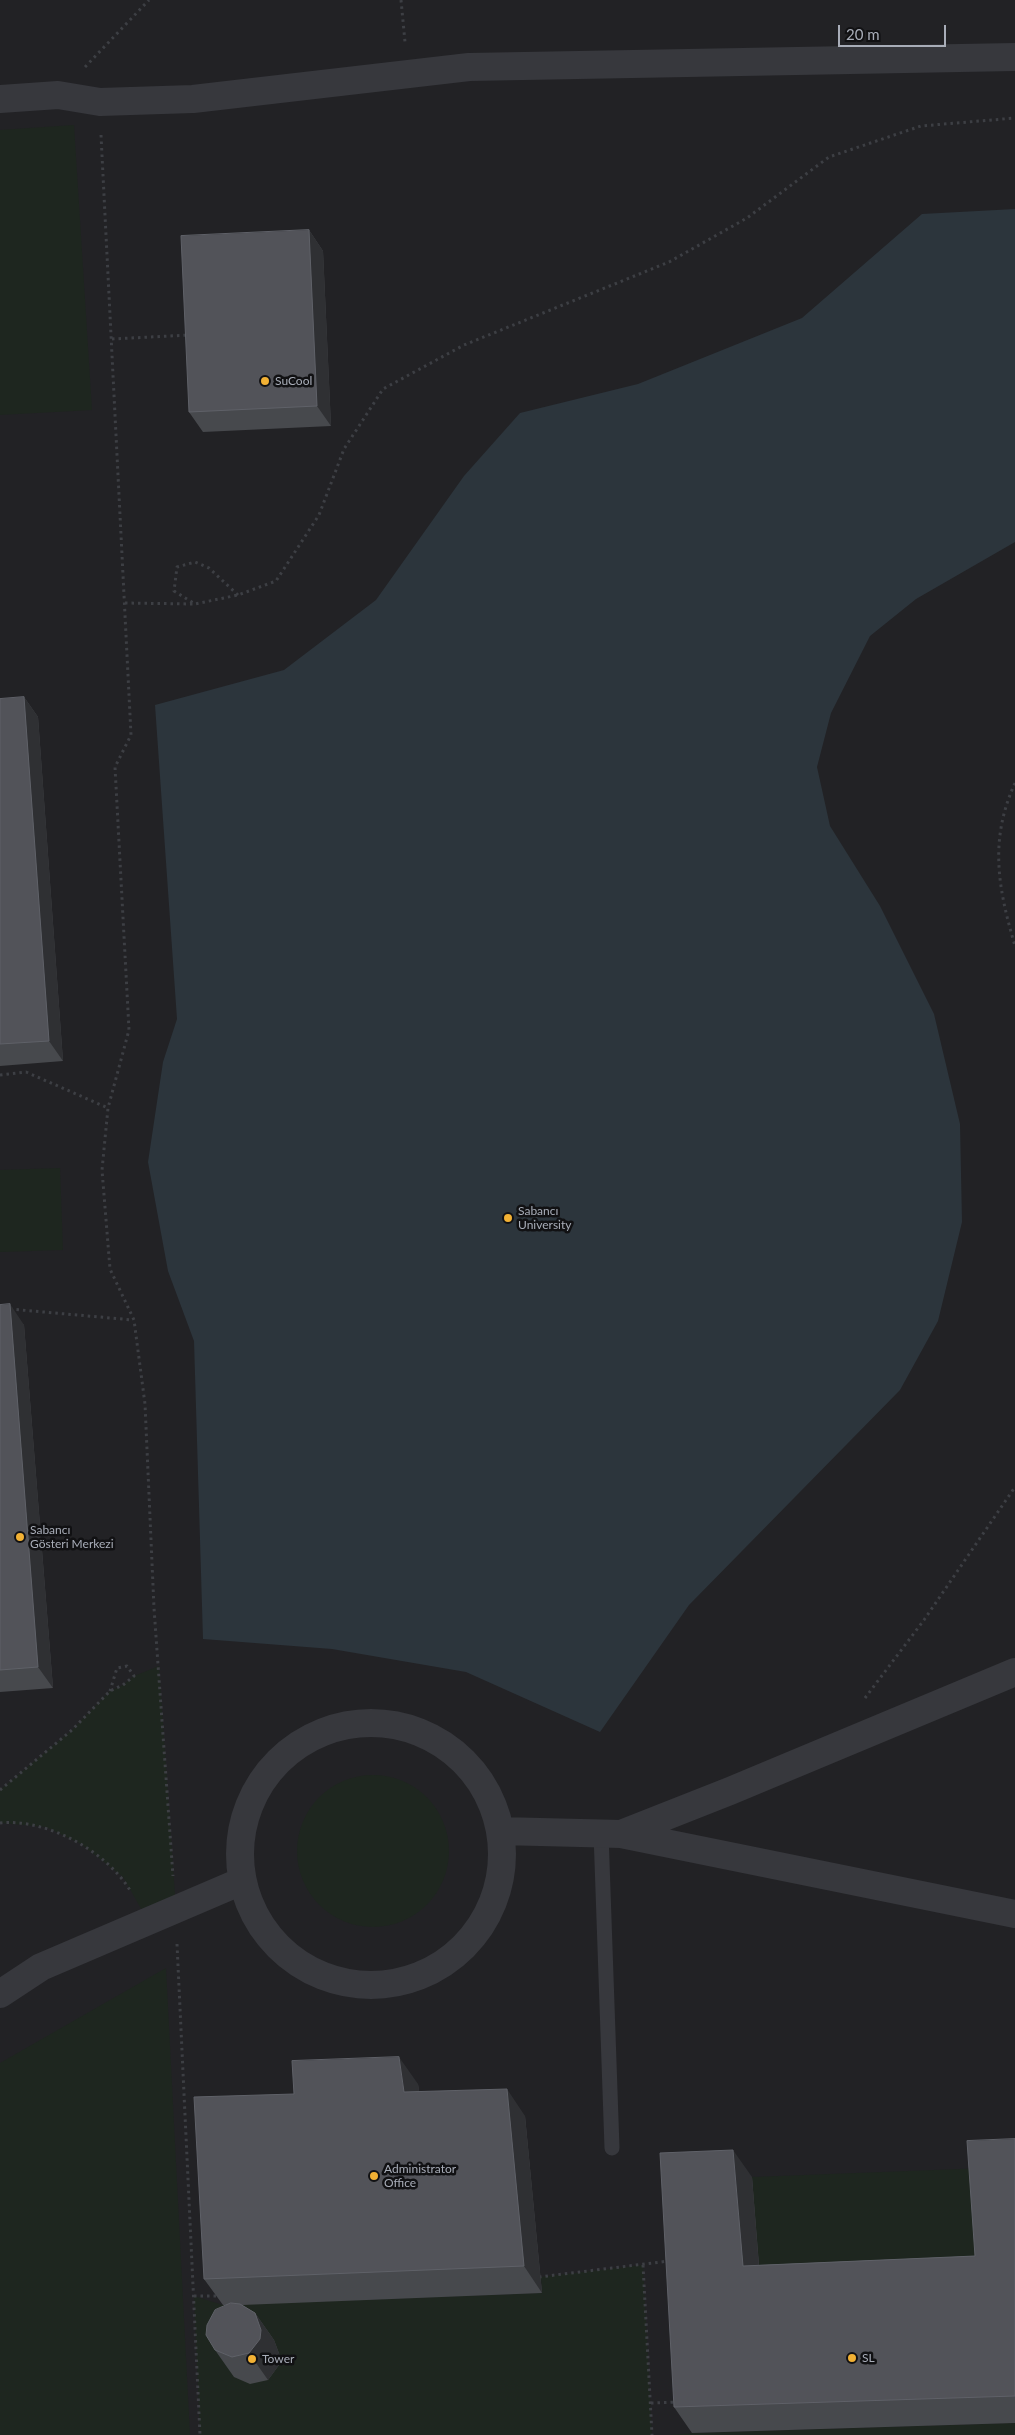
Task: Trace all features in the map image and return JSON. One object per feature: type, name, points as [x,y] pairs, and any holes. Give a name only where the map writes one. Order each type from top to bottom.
[{"type":"street","points":[[0,98],[58,95],[100,102],[192,99],[469,67],[1015,57]]},
{"type":"street","points":[[611,1834],[730,1792],[1015,1672]]},
{"type":"street","points":[[371,1723],[397,1726],[422,1733],[445,1746],[465,1763],[481,1783],[493,1806],[500,1831],[503,1856],[500,1882],[492,1906],[480,1929],[463,1949],[443,1965],[420,1976],[396,1984],[370,1986],[345,1983],[320,1976],[298,1964],[278,1947],[261,1928],[249,1905],[242,1881],[239,1855],[241,1829],[248,1804],[261,1782],[278,1761],[298,1745],[320,1733],[345,1725],[371,1723]]},
{"type":"street","points":[[500,1831],[611,1834],[1015,1914]]},
{"type":"street","points":[[0,1994],[41,1967],[242,1881]]},
{"type":"lane","points":[[611,1834],[612,2148]]},
{"type":"path","points":[[58,95],[149,0]]},
{"type":"path","points":[[400,0],[410,74]]},
{"type":"path","points":[[100,102],[131,735],[115,767],[129,1030],[108,1108],[102,1170],[110,1269],[134,1320],[145,1404],[154,1608],[176,1909],[200,2435]]},
{"type":"path","points":[[125,603],[195,604],[238,595],[276,581],[319,514],[344,449],[383,389],[464,345],[669,262],[746,218],[830,157],[921,126],[1015,118]]},
{"type":"path","points":[[112,339],[198,335]]},
{"type":"path","points":[[195,604],[174,591],[177,567],[195,562],[209,568],[238,595]]},
{"type":"path","points":[[1015,783],[1008,797],[997,851],[1002,899],[1015,946]]},
{"type":"path","points":[[0,1075],[26,1072],[108,1108]]},
{"type":"path","points":[[6,1309],[134,1320]]},
{"type":"path","points":[[859,1706],[924,1620],[1015,1487]]},
{"type":"path","points":[[0,1790],[72,1730],[110,1691],[123,1685],[134,1676],[127,1666],[117,1668],[110,1691]]},
{"type":"path","points":[[0,1823],[46,1827],[81,1844],[123,1877],[148,1921]]},
{"type":"path","points":[[532,2278],[675,2260]]},
{"type":"path","points":[[643,2265],[652,2435]]},
{"type":"path","points":[[194,2296],[223,2296]]},
{"type":"path","points":[[651,2403],[680,2402]]},
{"type":"shaded area","name":"Sabancı University","points":[[0,0],[1015,0],[1015,2435],[0,2435]]},
{"type":"shaded area","points":[[74,125],[92,410],[0,415],[0,130]]},
{"type":"shaded area","points":[[1015,209],[1015,542],[916,599],[870,636],[831,713],[817,767],[830,826],[880,906],[934,1014],[960,1124],[962,1222],[938,1321],[900,1390],[689,1605],[600,1732],[466,1672],[332,1649],[203,1639],[194,1341],[168,1271],[148,1162],[163,1062],[177,1019],[155,705],[284,670],[376,600],[464,476],[520,413],[638,384],[802,318],[922,214]]},
{"type":"shaded area","points":[[60,1168],[63,1250],[0,1252],[0,1170]]},
{"type":"shaded area","points":[[159,1666],[176,1909],[148,1921],[123,1877],[81,1844],[46,1827],[0,1823],[0,1790],[72,1730],[110,1691],[123,1685],[134,1676]]},
{"type":"shaded area","points":[[373,1775],[388,1776],[402,1781],[427,1797],[443,1822],[448,1836],[448,1866],[443,1880],[427,1905],[402,1921],[388,1926],[373,1927],[358,1926],[344,1921],[319,1905],[303,1880],[298,1866],[297,1851],[298,1836],[303,1822],[319,1797],[344,1781],[358,1776]]},
{"type":"shaded area","points":[[166,1968],[190,2435],[0,2435],[0,2063]]},
{"type":"shaded area","points":[[986,2168],[994,2283],[761,2292],[752,2177]]},
{"type":"shaded area","points":[[643,2265],[652,2435],[200,2435],[194,2296],[223,2305],[542,2293],[541,2277]]},
{"type":"shaded area","points":[[1015,2423],[1015,2435],[671,2435],[693,2433]]},
{"type":"building","name":"SuCool","points":[[309,230],[317,406],[189,412],[181,236]]},
{"type":"building","points":[[24,697],[49,1041],[0,1044],[0,699]]},
{"type":"building","name":"Sabancı Gösteri Merkezi","points":[[10,1304],[38,1667],[0,1670],[0,1305]]},
{"type":"building","name":"Administrator Office","points":[[399,2057],[404,2092],[507,2089],[524,2266],[204,2279],[194,2097],[294,2094],[292,2061]]},
{"type":"building","name":"SL","points":[[1015,2139],[1015,2396],[674,2407],[660,2153],[733,2150],[743,2266],[975,2256],[967,2141]]},
{"type":"building","points":[[231,2303],[240,2304],[255,2313],[261,2330],[260,2339],[249,2353],[232,2357],[215,2350],[206,2335],[207,2325],[215,2310]]},
{"type":"place","name":"SuCool","points":[[265,381]]},
{"type":"place","name":"Sabancı University","points":[[508,1218]]},
{"type":"place","name":"Sabancı Gösteri Merkezi","points":[[20,1537]]},
{"type":"place","name":"Administrator Office","points":[[374,2176]]},
{"type":"place","name":"SL","points":[[852,2358]]},
{"type":"place","name":"Tower","points":[[252,2359]]}]
